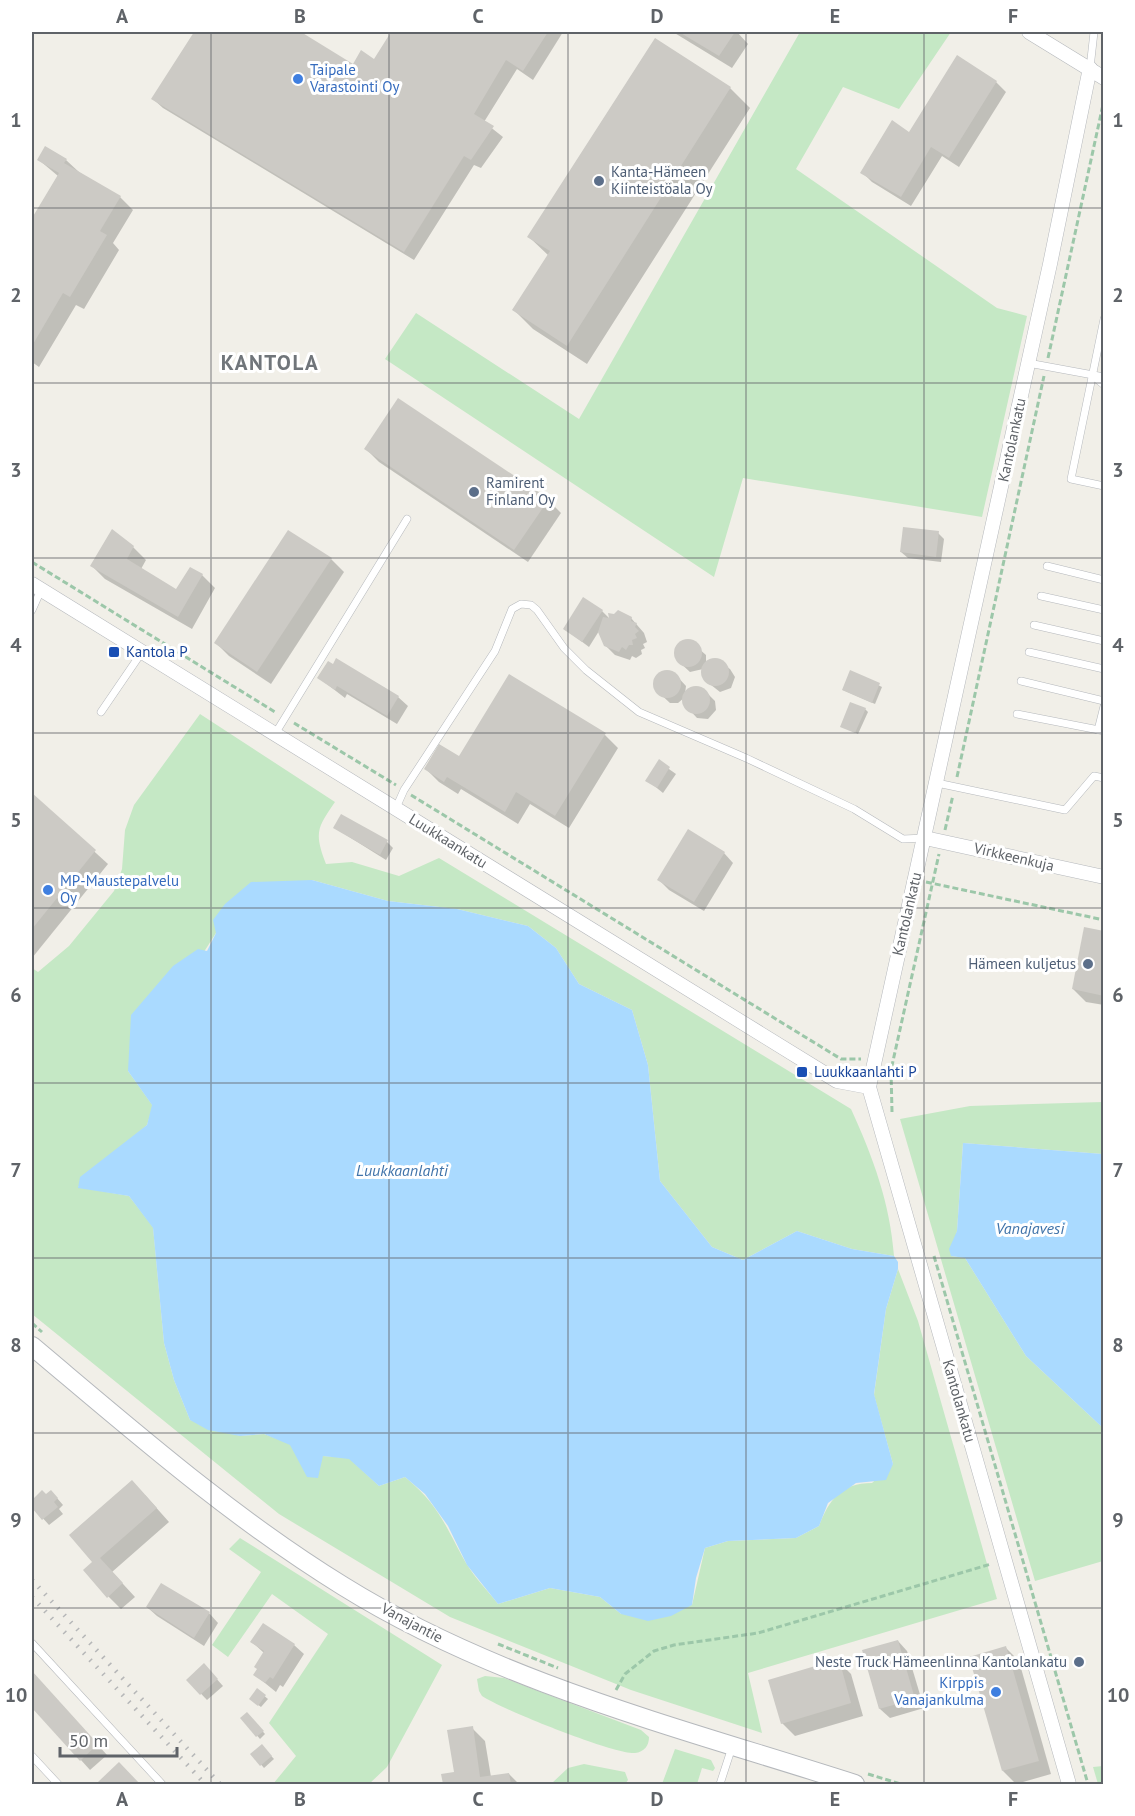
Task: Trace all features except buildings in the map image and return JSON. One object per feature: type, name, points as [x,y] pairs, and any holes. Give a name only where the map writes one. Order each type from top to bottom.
[{"type":"street","points":[[1029,32],[1104,78]]},
{"type":"street","name":"Kantolankatu","points":[[1069,1785],[868,1087],[937,783],[1090,68]]},
{"type":"street","name":"Luukkaankatu","points":[[36,587],[837,1081],[868,1087]]},
{"type":"street","name":"Virkkeenkuja","points":[[925,838],[1104,877]]},
{"type":"street","name":"Vanajantie","points":[[32,1346],[224,1506],[345,1587],[444,1641],[552,1686],[732,1745],[857,1778]]},
{"type":"lane","name":"Kantolankatu","points":[[1090,68],[1094,32]]},
{"type":"lane","points":[[1104,319],[1071,479],[1104,486]]},
{"type":"lane","points":[[1028,363],[1104,377]]},
{"type":"lane","points":[[1091,375],[1104,385]]},
{"type":"lane","points":[[275,734],[407,519]]},
{"type":"lane","points":[[1047,566],[1104,580]]},
{"type":"lane","points":[[32,610],[36,587]]},
{"type":"lane","points":[[1041,596],[1104,610]]},
{"type":"lane","points":[[396,808],[404,790],[495,651],[512,609],[521,604],[531,605],[537,610],[564,648],[586,670],[639,712],[746,758],[854,809],[903,839],[925,838]]},
{"type":"lane","points":[[1034,625],[1104,641]]},
{"type":"lane","points":[[101,712],[142,652]]},
{"type":"lane","points":[[1029,652],[1104,669]]},
{"type":"lane","points":[[1021,681],[1104,701]]},
{"type":"lane","points":[[1017,714],[1101,731],[1104,706]]},
{"type":"lane","points":[[937,783],[1065,810],[1094,776],[1104,778]]},
{"type":"lane","points":[[32,1643],[162,1785]]},
{"type":"lane","points":[[720,1785],[732,1745]]},
{"type":"lane","points":[[32,1756],[58,1785]]},
{"type":"path","points":[[893,1113],[891,1070],[1104,100]]},
{"type":"path","points":[[32,562],[841,1059],[861,1059],[891,1070]]},
{"type":"path","points":[[915,879],[1104,920]]},
{"type":"path","points":[[932,1250],[1088,1785]]},
{"type":"path","points":[[32,1323],[49,1338]]},
{"type":"path","points":[[606,1687],[616,1690],[625,1674],[654,1651],[674,1645],[758,1633],[1005,1560]]},
{"type":"path","points":[[498,1644],[563,1670]]},
{"type":"path","points":[[857,1778],[901,1785]]},
{"type":"green space","points":[[800,32],[951,32],[899,109],[843,87],[796,169],[997,308],[1027,316],[982,517],[743,478],[714,577],[385,359],[416,313],[579,419]]},
{"type":"green space","points":[[200,714],[335,802],[324,818],[319,831],[320,845],[326,864],[352,862],[399,876],[439,858],[851,1109],[879,1181],[889,1217],[894,1256],[852,1249],[797,1231],[743,1260],[712,1247],[660,1181],[648,1065],[632,1010],[579,984],[556,948],[528,926],[457,909],[388,901],[312,880],[216,933],[128,1071],[153,1106],[147,1125],[78,1187],[129,1196],[153,1227],[164,1343],[174,1380],[190,1420],[240,1436],[264,1434],[323,1456],[349,1458],[379,1486],[405,1477],[434,1507],[470,1569],[498,1604],[550,1588],[600,1597],[621,1614],[692,1605],[705,1548],[728,1541],[796,1538],[819,1526],[827,1508],[844,1490],[852,1486],[872,1483],[893,1464],[874,1395],[886,1309],[898,1269],[918,1321],[997,1599],[748,1673],[762,1733],[631,1690],[450,1617],[279,1514],[32,1314],[32,968],[38,972],[69,946],[114,891],[122,869],[125,830],[134,805]]},
{"type":"green space","points":[[1103,1102],[1103,1154],[963,1143],[957,1231],[951,1256],[965,1258],[1026,1356],[1103,1428],[1103,1561],[1035,1581],[900,1119],[970,1106]]},
{"type":"green space","points":[[240,1538],[442,1665],[387,1767],[369,1784],[273,1784],[296,1756],[269,1723],[328,1634],[272,1594],[228,1657],[212,1645],[261,1572],[229,1549]]},
{"type":"green space","points":[[485,1676],[504,1678],[641,1730],[649,1737],[648,1743],[643,1750],[638,1752],[623,1752],[533,1720],[482,1696],[477,1679]]},
{"type":"green space","points":[[675,1749],[711,1760],[715,1768],[713,1771],[702,1768],[697,1784],[662,1784]]},
{"type":"green space","points":[[584,1764],[625,1772],[628,1780],[625,1784],[551,1784],[568,1768]]},
{"type":"green space","points":[[1103,1766],[1103,1784],[1098,1784],[1093,1767]]},
{"type":"water","name":"Luukkaanlahti","points":[[312,880],[388,901],[457,909],[528,926],[556,948],[579,984],[632,1010],[648,1065],[660,1181],[712,1247],[743,1260],[797,1231],[852,1249],[894,1256],[898,1262],[898,1269],[886,1309],[874,1394],[893,1464],[886,1480],[856,1483],[828,1503],[819,1526],[796,1538],[728,1541],[705,1548],[696,1578],[692,1605],[671,1616],[648,1621],[621,1614],[600,1597],[550,1588],[498,1604],[467,1565],[448,1526],[425,1494],[405,1477],[379,1486],[349,1459],[323,1456],[318,1478],[307,1477],[290,1445],[264,1434],[240,1436],[208,1430],[190,1420],[174,1380],[164,1343],[153,1228],[129,1196],[78,1188],[80,1177],[147,1125],[152,1105],[128,1071],[131,1015],[173,966],[198,949],[207,951],[216,933],[213,920],[225,904],[251,882]]},
{"type":"water","name":"Vanajavesi","points":[[963,1143],[1103,1154],[1103,1428],[1026,1356],[965,1258],[951,1256],[949,1249],[957,1231]]},
{"type":"railway","points":[[32,1580],[220,1784]]},
{"type":"railway","points":[[32,1597],[205,1784]]},
{"type":"place","name":"Taipale Varastointi Oy","points":[[298,79]]},
{"type":"place","name":"Kanta-Hämeen Kiinteistöala Oy","points":[[599,181]]},
{"type":"place","name":"Ramirent Finland Oy","points":[[474,492]]},
{"type":"place","name":"Kantola P","points":[[114,652]]},
{"type":"place","name":"MP-Maustepalvelu Oy","points":[[48,890]]},
{"type":"place","name":"Hämeen kuljetus","points":[[1088,964]]},
{"type":"place","name":"Luukkaanlahti P","points":[[802,1072]]},
{"type":"place","name":"Neste Truck Hämeenlinna Kantolankatu","points":[[1079,1662]]},
{"type":"place","name":"Kirppis Vanajankulma","points":[[996,1692]]},
{"type":"district","name":"KANTOLA","points":[[270,363]]}]
